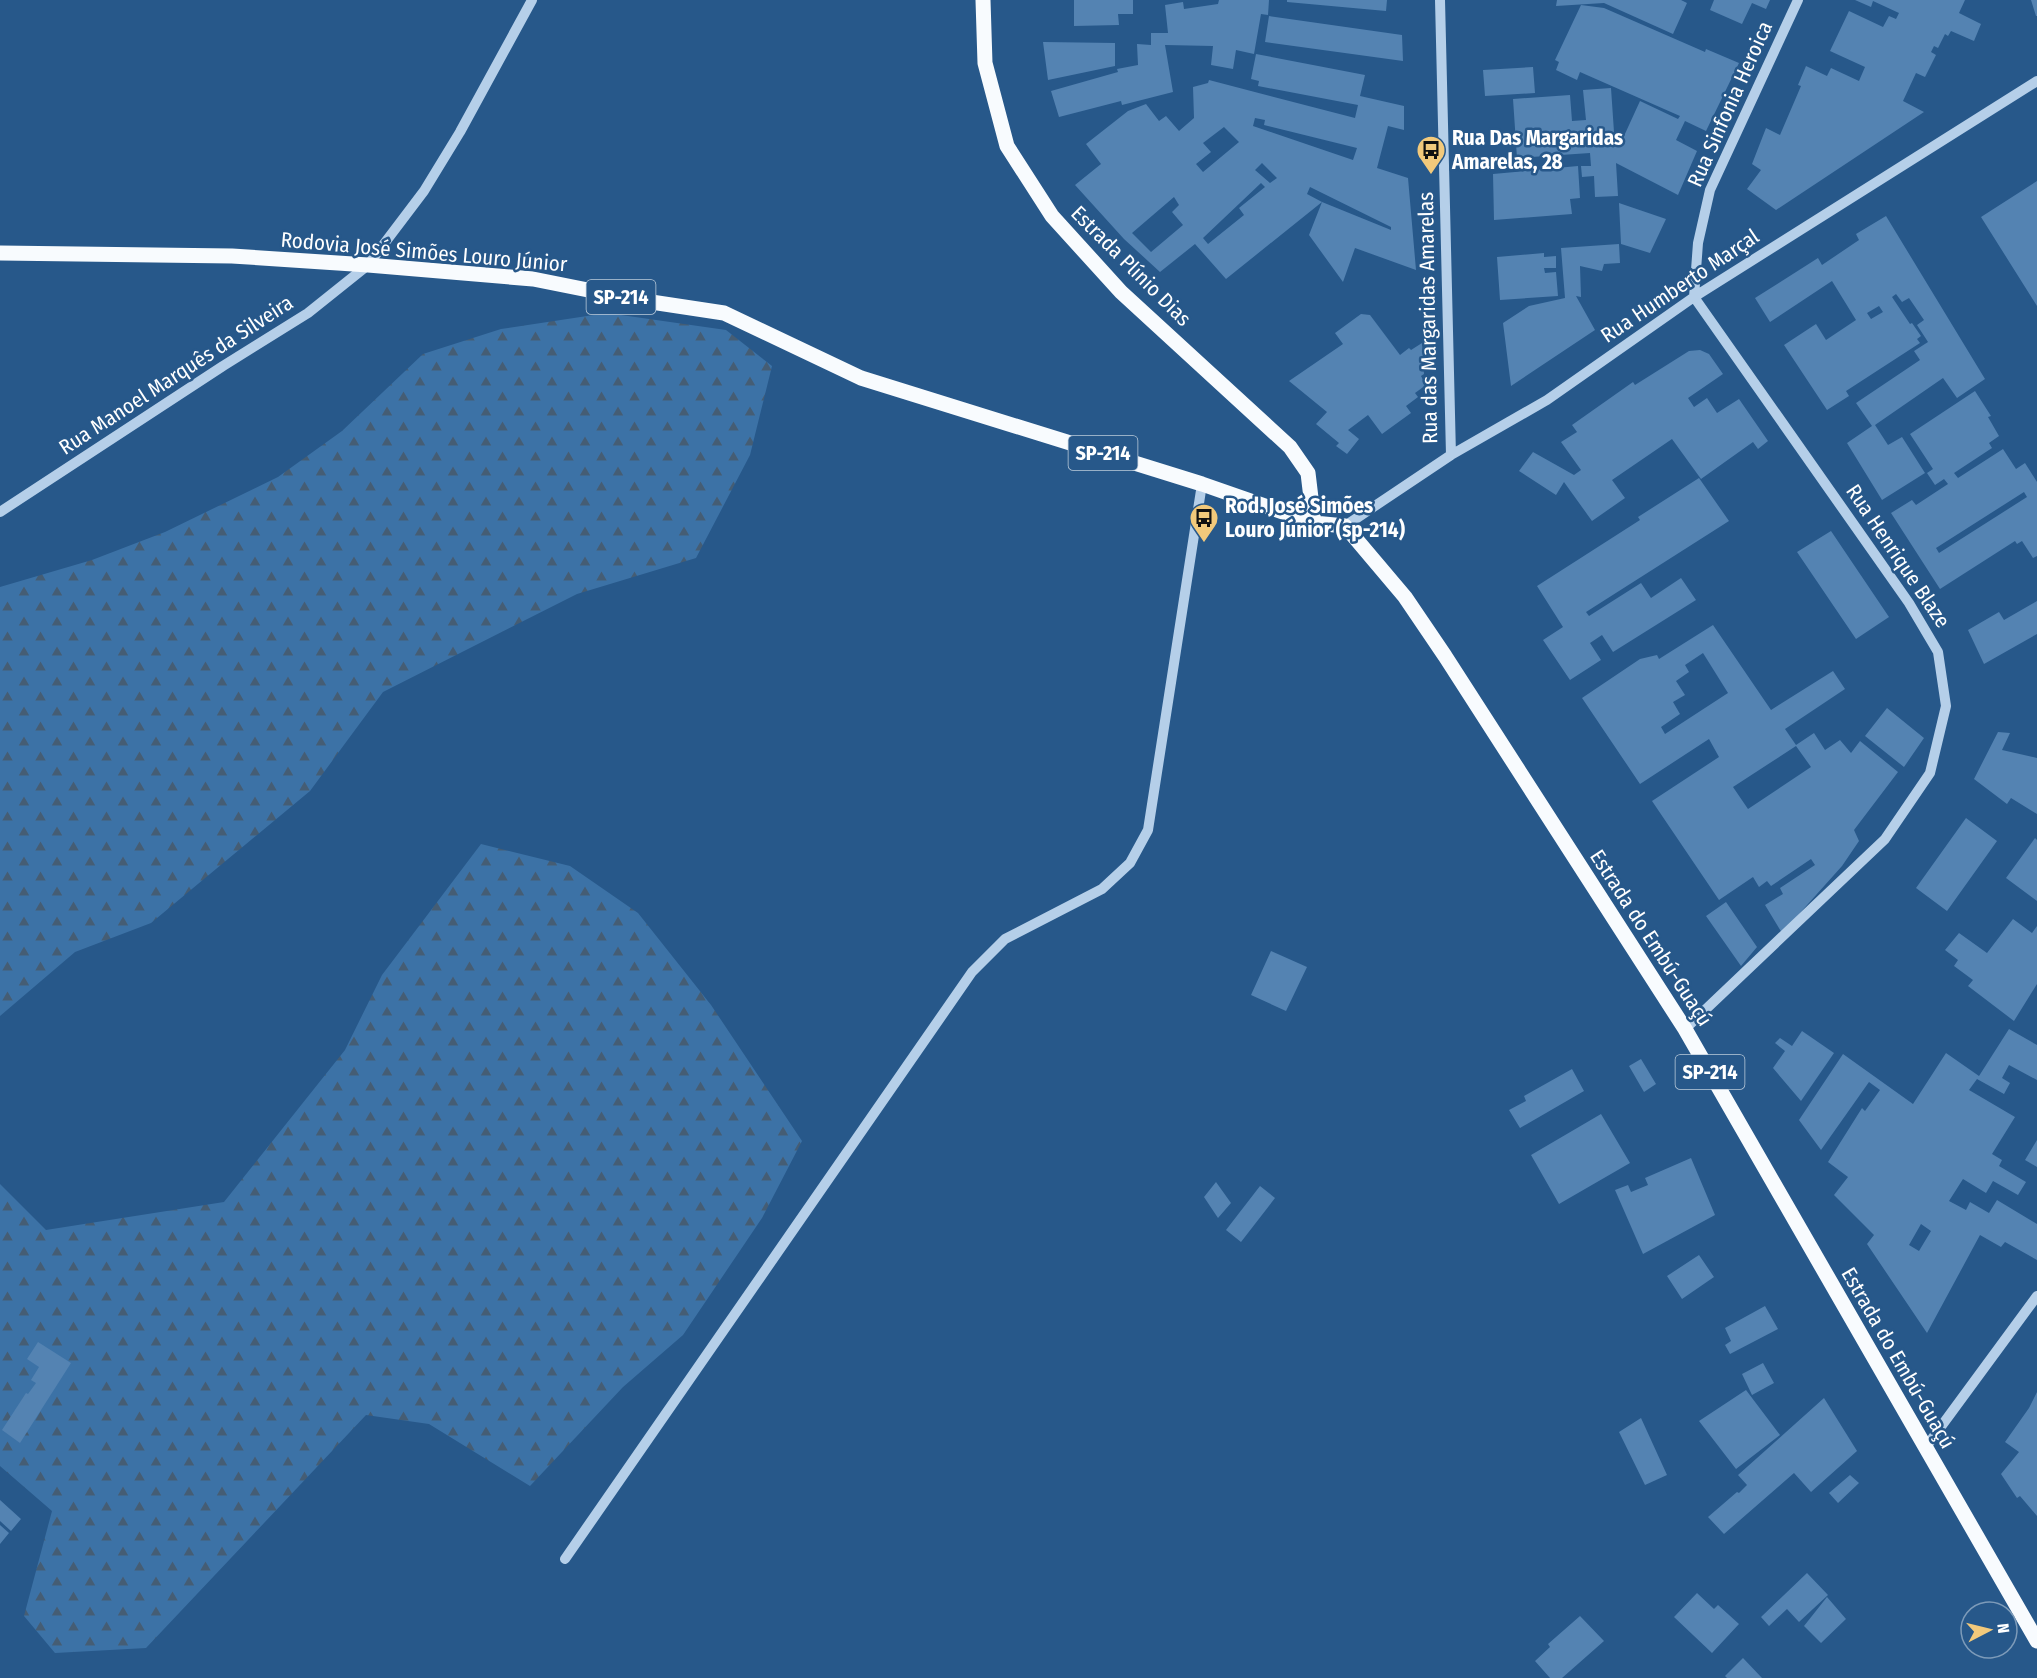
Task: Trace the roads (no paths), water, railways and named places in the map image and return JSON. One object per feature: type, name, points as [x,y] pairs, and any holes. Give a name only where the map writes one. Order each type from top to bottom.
[{"type":"main road","name":"Estrada Plínio Dias","points":[[983,0],[985,63],[1007,146],[1053,216],[1121,292],[1290,447],[1308,473],[1314,522]]},
{"type":"main road","name":"Rodovia José Simões Louro Júnior","points":[[0,253],[232,256],[368,265],[533,279],[638,300],[724,313],[861,378],[1202,484],[1314,522],[1346,526]]},
{"type":"main road","name":"Estrada do Embú-Guaçú","points":[[1346,526],[1405,597],[1445,656],[1685,1029],[2037,1641]]},
{"type":"street","name":"Rua Manoel Marquês da Silveira","points":[[0,512],[213,372],[308,313],[368,265],[424,191],[460,132],[532,0]]},
{"type":"street","name":"Rua das Margaridas Amarelas","points":[[1440,0],[1450,454]]},
{"type":"street","name":"Rua Sinfonia Heroica","points":[[1694,297],[1698,243],[1710,190],[1798,0]]},
{"type":"street","name":"Rua Humberto Marçal","points":[[1346,526],[1450,454],[1547,400],[1694,297],[2037,81]]},
{"type":"street","name":"Rua Henrique Blaze","points":[[1685,1029],[1885,839],[1930,773],[1946,706],[1938,652],[1909,603],[1694,297]]},
{"type":"street","points":[[565,1559],[972,972],[1005,939],[1102,889],[1130,863],[1148,830],[1202,484]]},
{"type":"street","points":[[1926,1447],[2037,1296]]},
{"type":"place","name":"Rua Das Margaridas Amarelas, 28","points":[[1431,176]]},
{"type":"place","name":"Rod. José Simões Louro Júnior (sp-214)","points":[[1204,544]]}]
